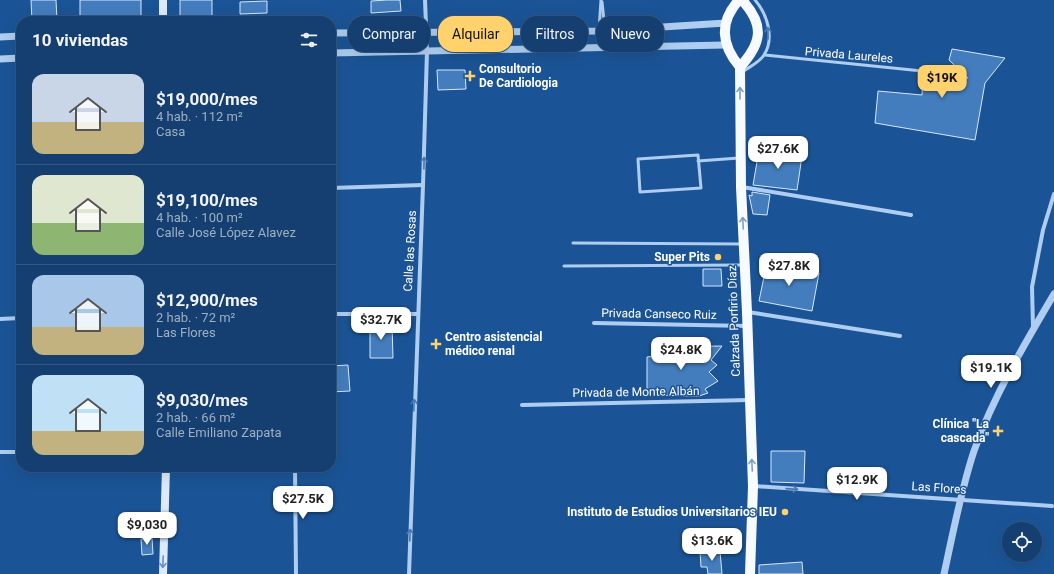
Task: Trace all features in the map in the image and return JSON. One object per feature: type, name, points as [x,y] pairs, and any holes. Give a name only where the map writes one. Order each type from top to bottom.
[{"type":"main road","points":[[163,0],[163,16]]},
{"type":"main road","points":[[741,0],[754,16],[758,31],[755,48],[740,70],[725,45],[726,23],[729,13],[741,0]]},
{"type":"main road","name":"Calzada Porfirio Díaz","points":[[740,70],[740,158],[748,312],[749,400],[753,486],[750,574]]},
{"type":"main road","points":[[163,574],[166,472]]},
{"type":"street","name":"Calle las Rosas","points":[[425,0],[425,16]]},
{"type":"street","points":[[664,27],[726,23]]},
{"type":"street","points":[[430,33],[596,31]]},
{"type":"street","points":[[336,33],[348,33]]},
{"type":"street","points":[[0,37],[16,36]]},
{"type":"street","points":[[430,52],[725,45]]},
{"type":"street","name":"Calle las Rosas","points":[[408,574],[423,185],[426,52]]},
{"type":"street","points":[[336,53],[426,52]]},
{"type":"street","points":[[0,59],[16,58]]},
{"type":"street","points":[[336,188],[423,185]]},
{"type":"street","points":[[741,187],[911,215]]},
{"type":"street","points":[[1033,330],[1032,287],[1043,230],[1054,194]]},
{"type":"street","points":[[944,574],[961,499],[974,451],[990,413],[1033,330],[1054,294]]},
{"type":"street","points":[[748,312],[900,336]]},
{"type":"street","points":[[336,314],[417,314]]},
{"type":"street","points":[[0,319],[16,318]]},
{"type":"street","name":"Privada Canseco Ruiz","points":[[594,323],[748,326]]},
{"type":"street","name":"Privada de Monte Albán","points":[[522,405],[749,400]]},
{"type":"street","points":[[0,452],[16,452]]},
{"type":"street","points":[[295,472],[296,574]]},
{"type":"street","name":"Las Flores","points":[[753,486],[1052,506]]},
{"type":"lane","points":[[601,0],[602,16]]},
{"type":"lane","points":[[601,0],[602,16]]},
{"type":"lane","points":[[740,70],[757,63],[765,55],[769,38],[768,25],[764,12],[755,0]]},
{"type":"lane","name":"Privada Laureles","points":[[765,55],[932,72]]},
{"type":"lane","points":[[698,155],[698,161],[701,188],[640,192],[638,159],[698,155]]},
{"type":"lane","points":[[698,161],[740,158]]},
{"type":"lane","points":[[573,243],[744,244]]},
{"type":"lane","points":[[564,266],[745,264]]},
{"type":"building","points":[[31,0],[56,0],[57,16],[32,16]]},
{"type":"building","points":[[80,0],[141,0],[141,16],[80,16]]},
{"type":"building","points":[[180,0],[212,0],[212,16],[180,16]]},
{"type":"building","points":[[400,0],[401,11],[371,13],[371,1]]},
{"type":"building","points":[[267,1],[267,13],[240,14],[240,2]]},
{"type":"building","points":[[952,49],[1005,58],[985,83],[975,140],[875,123],[878,91],[922,95],[923,74],[968,78],[949,60]]},
{"type":"building","points":[[437,70],[465,70],[466,89],[438,90]]},
{"type":"building","points":[[759,150],[802,156],[797,190],[753,185]]},
{"type":"building","points":[[752,192],[770,195],[767,215],[753,214],[749,195],[752,196]]},
{"type":"building","points":[[767,262],[819,273],[812,311],[759,301]]},
{"type":"building","points":[[703,269],[721,269],[722,286],[703,286]]},
{"type":"building","points":[[370,324],[392,324],[393,358],[370,358]]},
{"type":"building","points":[[722,346],[711,360],[717,365],[709,372],[718,381],[705,389],[708,393],[699,396],[647,395],[647,357],[654,356],[654,347]]},
{"type":"building","points":[[348,365],[350,391],[336,392],[336,366]]},
{"type":"building","points":[[771,451],[805,451],[804,483],[771,482]]},
{"type":"building","points":[[152,538],[153,554],[142,555],[141,539]]},
{"type":"building","points":[[720,551],[722,574],[708,574],[707,567],[701,567],[700,552]]},
{"type":"building","points":[[802,562],[803,574],[759,574],[759,565]]},
{"type":"place","name":"Consultorio De Cardiologia","points":[[470,76]]},
{"type":"place","name":"Super Pits","points":[[718,257]]},
{"type":"place","name":"Centro asistencial médico renal","points":[[436,344]]},
{"type":"place","name":"Clínica \"La cascada\"","points":[[998,431]]},
{"type":"place","name":"Instituto de Estudios Universitarios IEU","points":[[785,512]]}]
